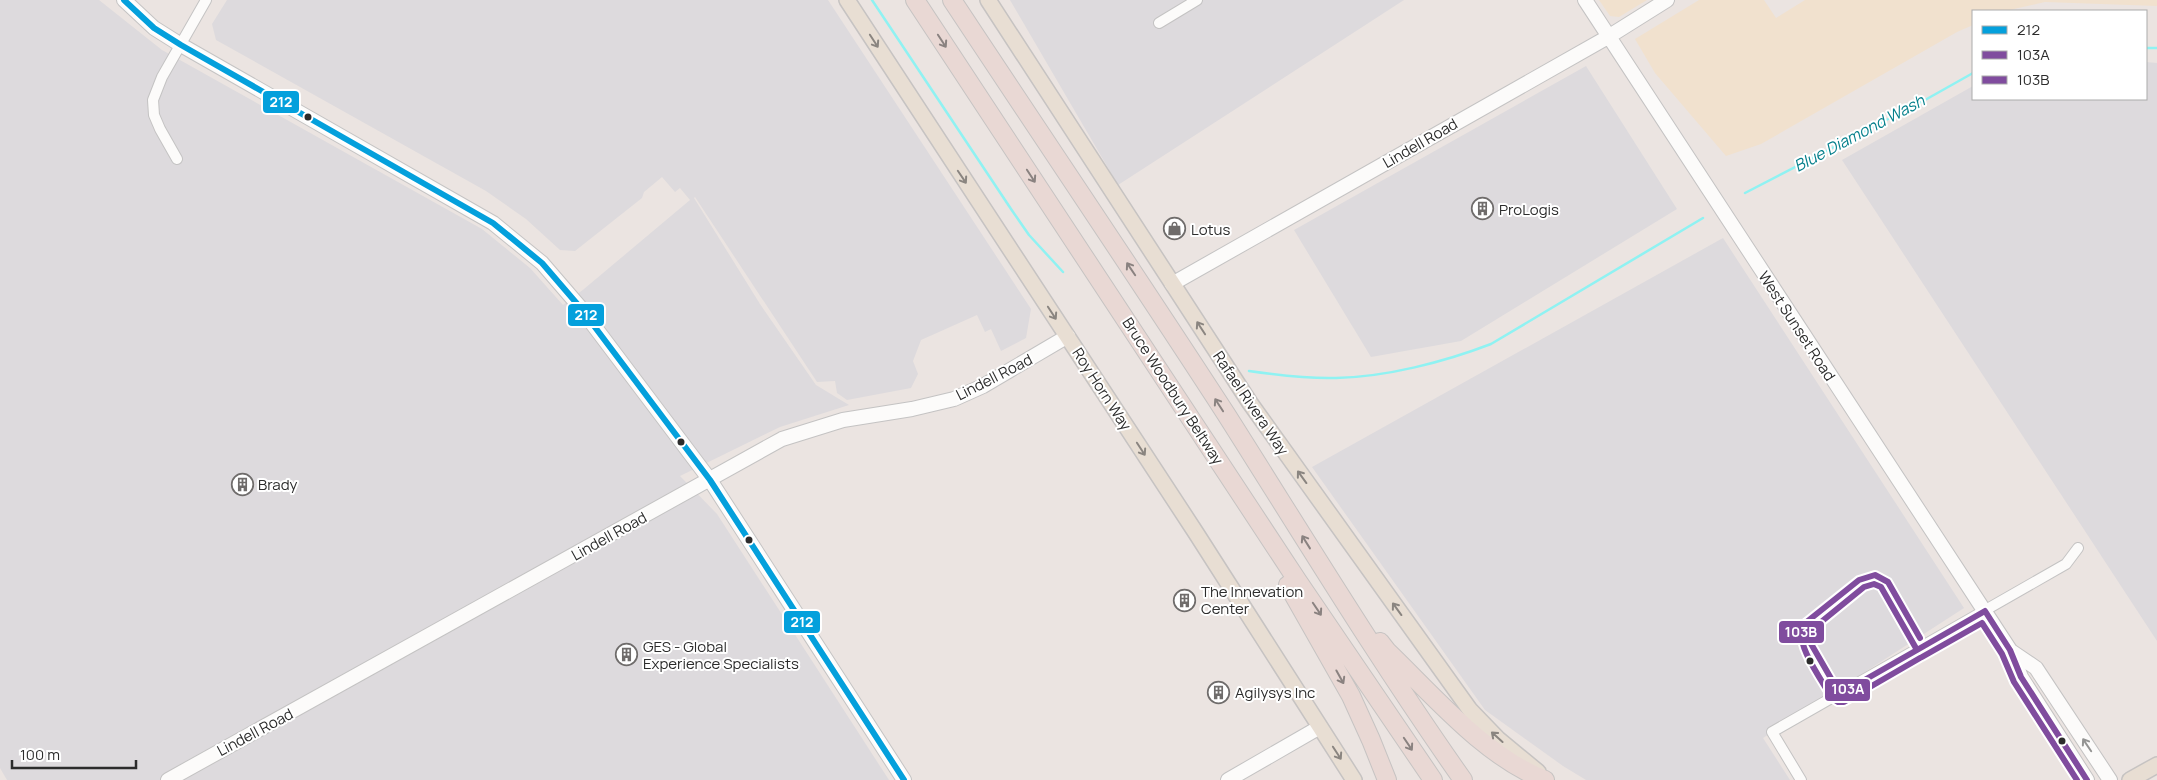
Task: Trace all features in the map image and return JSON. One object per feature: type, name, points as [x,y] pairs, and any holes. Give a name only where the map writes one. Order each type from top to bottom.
[{"type":"highway","name":"Bruce Woodbury Beltway","points":[[915,0],[1297,580],[1433,780]]},
{"type":"highway","name":"Bruce Woodbury Beltway","points":[[952,0],[1143,286],[1332,584],[1462,780]]},
{"type":"highway","points":[[965,0],[1030,107],[1044,140]]},
{"type":"highway","points":[[1233,481],[1351,696],[1387,780]]},
{"type":"highway","points":[[1332,584],[1358,612],[1387,651],[1477,736],[1526,772],[1546,780]]},
{"type":"main road","points":[[124,0],[154,28],[181,45],[485,218],[506,232],[542,263],[575,302],[710,480],[904,780]]},
{"type":"main road","name":"Roy Horn Way","points":[[847,0],[1068,336],[1354,780]]},
{"type":"main road","name":"Rafael Rivera Way","points":[[988,0],[1172,284],[1283,450],[1470,710],[1498,739],[1546,780]]},
{"type":"main road","name":"West Sunset Road","points":[[1585,0],[1985,611],[2010,650],[2021,677],[2087,780]]},
{"type":"main road","name":"Lindell Road","points":[[1172,284],[1608,37],[1666,0]]},
{"type":"main road","name":"Lindell Road","points":[[168,780],[782,439],[843,420],[912,409],[954,399],[983,386],[1068,336]]},
{"type":"main road","name":"West Sunset Road","points":[[2010,650],[2036,668],[2110,780]]},
{"type":"main road","points":[[1228,780],[1320,727]]},
{"type":"main road","points":[[2130,780],[2157,764]]},
{"type":"street","points":[[177,158],[160,129],[154,114],[153,100],[162,77],[206,0]]},
{"type":"street","points":[[1159,24],[1197,0]]},
{"type":"street","points":[[1802,780],[1772,732],[2066,564],[2078,548]]},
{"type":"shaded area","points":[[0,0],[99,0],[162,50],[482,229],[530,268],[563,305],[690,200],[680,188],[675,192],[662,177],[644,192],[642,198],[575,251],[560,250],[526,219],[486,191],[216,40],[212,24],[227,0],[828,0],[1031,309],[1026,338],[1001,351],[991,329],[985,332],[977,315],[921,340],[913,361],[918,374],[911,388],[847,400],[837,393],[835,381],[817,382],[695,197],[760,304],[816,385],[849,405],[780,427],[680,476],[717,514],[889,780],[7,780],[0,768]]},
{"type":"shaded area","points":[[1010,0],[1404,0],[1118,185]]},
{"type":"shaded area","points":[[2147,62],[2157,63],[2157,641],[1842,160],[1972,87],[1972,100],[2147,100]]},
{"type":"shaded area","points":[[1586,66],[1677,209],[1461,341],[1371,357],[1294,230]]},
{"type":"shaded area","points":[[1723,238],[1964,608],[1763,738],[1790,780],[1586,780],[1563,766],[1485,710],[1312,467]]},
{"type":"sand","points":[[1599,0],[1647,0],[1619,17],[1610,16]]},
{"type":"sand","points":[[1699,0],[1764,0],[1776,18],[1805,0],[2157,0],[2157,6],[2045,2],[2009,10],[1972,10],[1972,25],[1957,32],[1761,144],[1726,156],[1655,73],[1635,39]]},
{"type":"waterway","points":[[872,0],[1029,235],[1063,272]]},
{"type":"waterway","name":"Blue Diamond Wash","points":[[2147,48],[2157,48]]},
{"type":"waterway","name":"Blue Diamond Wash","points":[[1745,193],[1925,100],[1972,74]]},
{"type":"waterway","points":[[1249,371],[1303,377],[1355,377],[1395,372],[1473,351],[1491,344],[1703,218]]},
{"type":"transit line","name":"212","points":[[124,0],[154,28],[181,45],[493,223],[542,263],[579,306],[710,480],[904,780]]},
{"type":"transit line","name":"103B","points":[[1920,638],[1888,582],[1875,575],[1859,580],[1804,624],[1801,631],[1805,651],[1810,661],[1832,698],[1838,702],[1844,702],[1920,658]]},
{"type":"transit line","name":"103A","points":[[1874,584],[1881,587],[1917,650],[1840,694],[1810,642],[1810,631],[1864,587],[1874,584]]},
{"type":"transit line","name":"103A","points":[[1917,650],[1985,611],[2010,650],[2021,677],[2087,780]]},
{"type":"transit line","name":"103B","points":[[1922,657],[1982,623],[2002,654],[2014,682],[2077,780]]},
{"type":"place","name":"ProLogis","points":[[1483,209]]},
{"type":"place","name":"Lotus","points":[[1175,229]]},
{"type":"place","name":"Brady","points":[[242,484]]},
{"type":"place","name":"The Innevation Center","points":[[1185,600]]},
{"type":"place","name":"GES - Global Experience Specialists","points":[[627,655]]},
{"type":"place","name":"Agilysys Inc","points":[[1219,692]]}]
